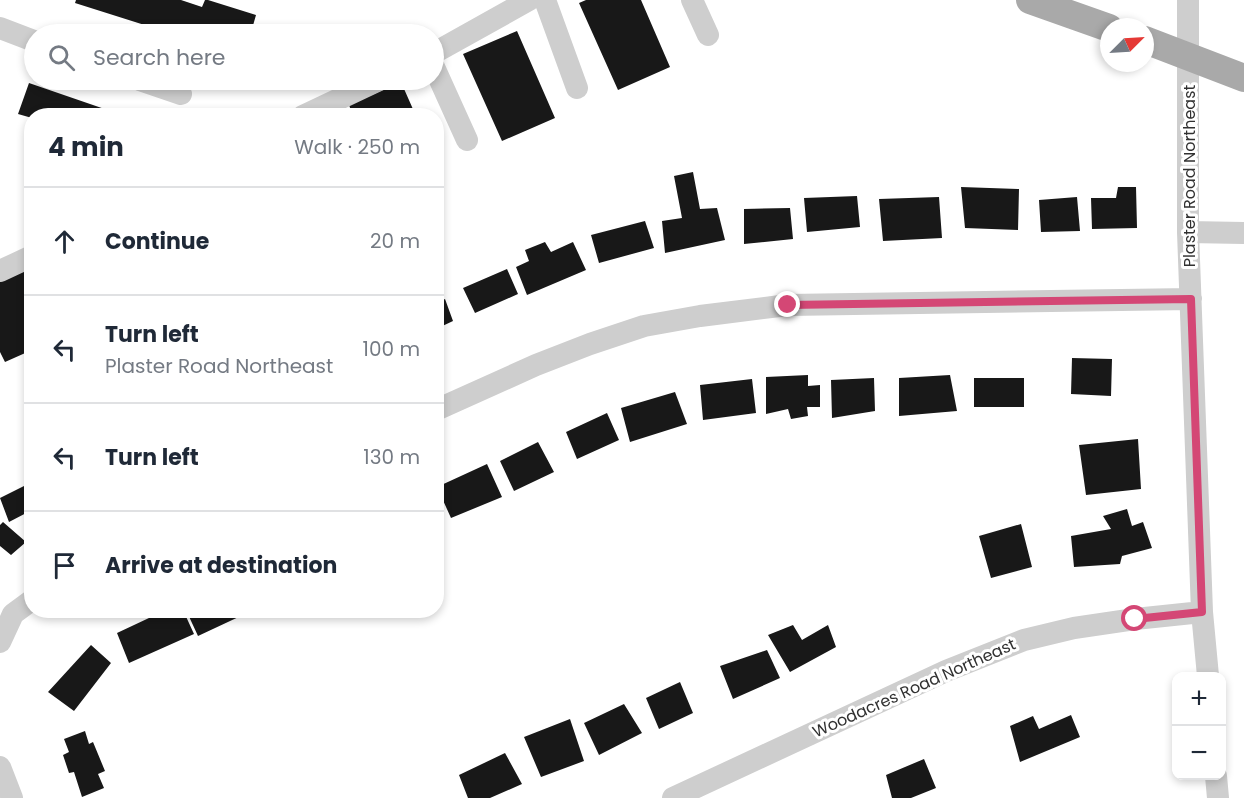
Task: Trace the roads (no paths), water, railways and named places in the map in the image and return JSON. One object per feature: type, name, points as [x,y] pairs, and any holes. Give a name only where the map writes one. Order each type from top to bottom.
[{"type":"main road","points":[[1030,0],[1100,24]]},
{"type":"main road","points":[[1154,44],[1244,78]]},
{"type":"street","points":[[444,47],[529,0]]},
{"type":"street","points":[[545,0],[576,88]]},
{"type":"street","points":[[692,0],[708,35]]},
{"type":"street","name":"Plaster Road Northeast","points":[[1188,0],[1188,232],[1202,612],[1208,672]]},
{"type":"street","points":[[0,28],[24,37]]},
{"type":"street","points":[[444,89],[467,140]]},
{"type":"street","points":[[169,90],[181,94]]},
{"type":"street","points":[[323,108],[359,90]]},
{"type":"street","points":[[1188,232],[1244,232]]},
{"type":"street","points":[[0,271],[24,260]]},
{"type":"street","points":[[444,406],[536,365],[590,344],[644,326],[700,316],[788,305],[1191,299]]},
{"type":"street","points":[[0,642],[13,614],[24,606]]},
{"type":"street","name":"Woodacres Road Northeast","points":[[673,798],[946,671],[1024,640],[1084,627],[1202,612]]},
{"type":"street","points":[[0,767],[12,798]]},
{"type":"street","points":[[1216,780],[1218,798]]}]
